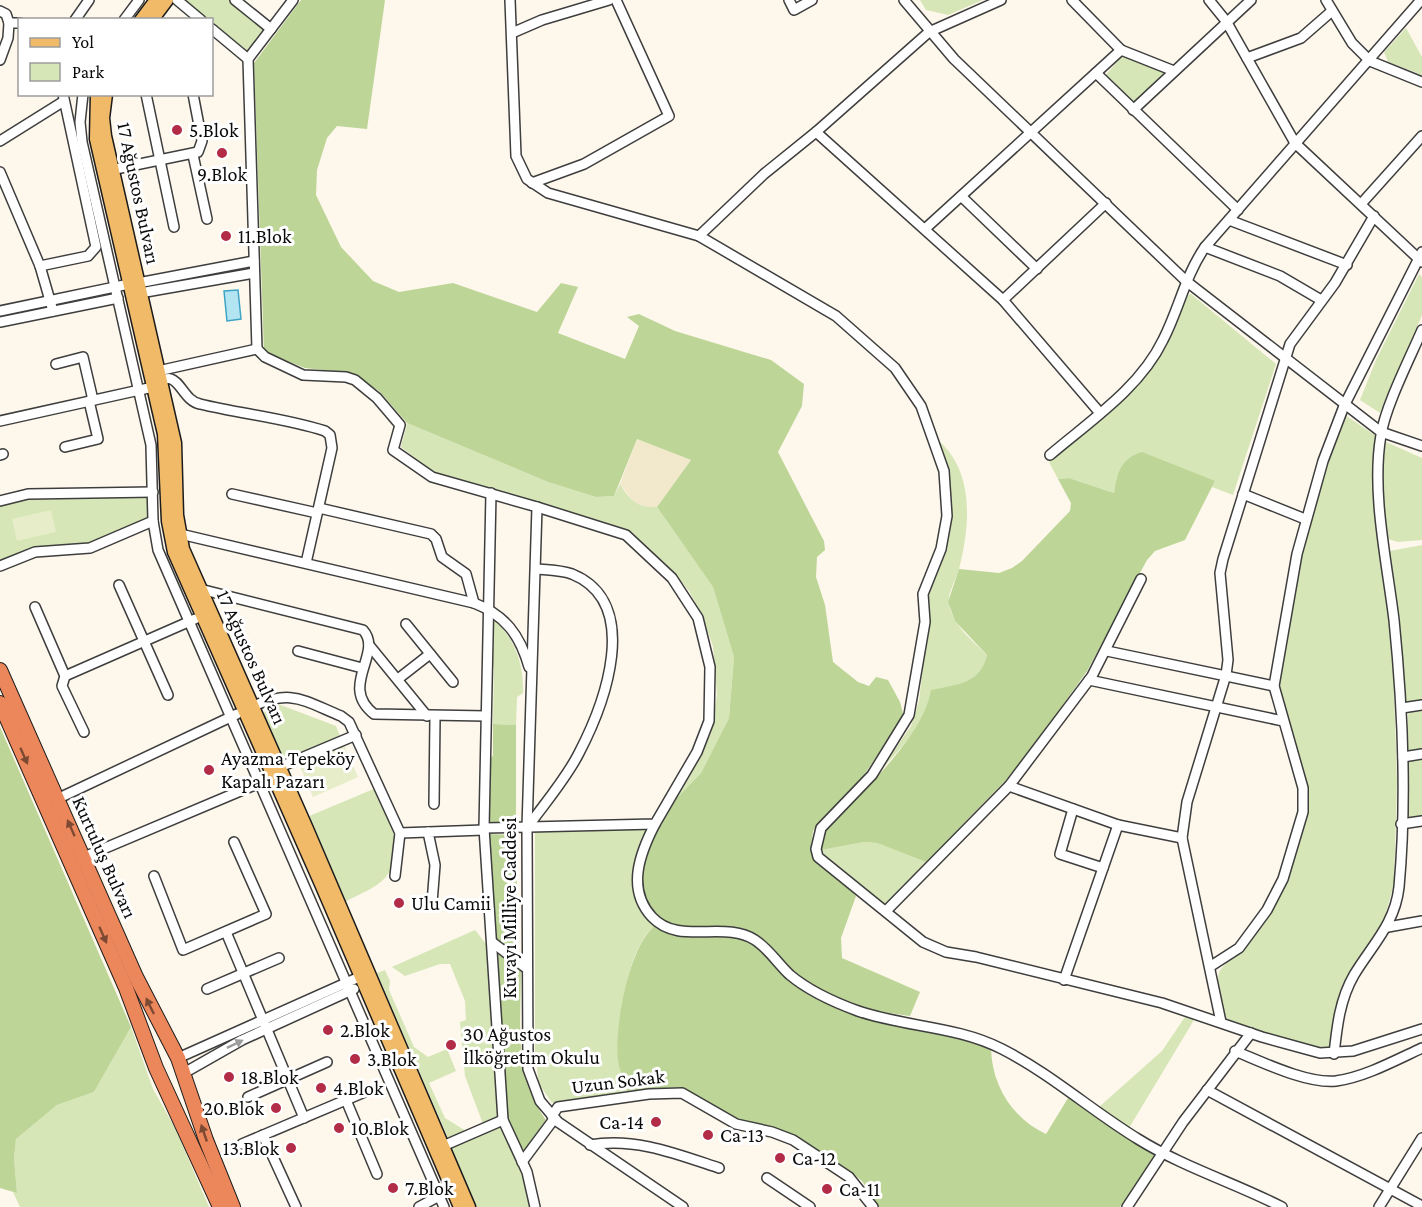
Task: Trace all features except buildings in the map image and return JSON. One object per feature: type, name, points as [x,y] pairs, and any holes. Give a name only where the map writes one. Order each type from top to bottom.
[{"type":"highway","name":"Kurtuluş Bulvarı","points":[[0,670],[136,977],[178,1058]]},
{"type":"highway","name":"Kurtuluş Bulvarı","points":[[0,703],[126,988],[156,1068]]},
{"type":"highway","points":[[220,1207],[156,1068],[168,1059],[178,1058],[202,1131],[233,1207]]},
{"type":"highway","points":[[162,1083],[174,1082],[184,1073]]},
{"type":"main road","points":[[142,18],[156,0]]},
{"type":"main road","points":[[154,18],[167,0]]},
{"type":"main road","name":"17 Ağustos Bulvarı","points":[[97,96],[95,127],[136,286],[157,379],[166,444],[174,552],[202,615],[249,709]]},
{"type":"main road","name":"17 Ağustos Bulvarı","points":[[106,96],[103,127],[107,171]]},
{"type":"main road","name":"17 Ağustos Bulvarı","points":[[174,532],[366,979],[460,1207]]},
{"type":"main road","name":"17 Ağustos Bulvarı","points":[[366,979],[469,1207]]},
{"type":"street","points":[[76,18],[89,0]]},
{"type":"street","points":[[126,18],[139,0]]},
{"type":"street","points":[[177,0],[199,18]]},
{"type":"street","points":[[235,0],[271,29]]},
{"type":"street","points":[[293,0],[248,59],[257,350],[265,357],[303,375],[346,377],[355,381],[377,398],[400,424],[393,450],[432,477],[537,507],[626,536],[677,584],[693,608],[702,629],[711,674],[707,730],[698,752],[640,854],[637,871],[640,894],[646,910],[660,923],[690,932],[734,931],[743,934],[767,950],[792,976],[850,1008],[929,1026],[1000,1048],[1027,1062],[1138,1139],[1164,1154],[1268,1204],[1282,1207]]},
{"type":"street","points":[[510,0],[516,156],[520,169],[532,183],[548,193],[571,201],[699,236],[819,305],[859,334],[895,368],[921,406],[938,451],[947,494],[947,516],[941,549],[923,594],[925,622],[907,721],[872,775],[820,828],[816,841],[818,857],[932,948],[1162,1003],[1307,1050],[1334,1054],[1353,1051],[1422,1029]]},
{"type":"street","points":[[512,33],[542,20],[609,0]]},
{"type":"street","points":[[532,183],[584,164],[669,116],[616,0]]},
{"type":"street","points":[[789,0],[794,10],[812,0]]},
{"type":"street","points":[[904,0],[929,32],[1186,281],[1344,406],[1381,432],[1422,446]]},
{"type":"street","points":[[699,236],[764,174],[816,132],[929,32],[1001,0]]},
{"type":"street","points":[[1072,0],[1121,50],[1174,71]]},
{"type":"street","points":[[1209,0],[1226,21],[1295,143],[1420,257],[1344,406],[1323,460],[1305,519],[1274,686],[1303,788],[1303,812],[1282,879],[1267,910],[1239,948],[1211,966]]},
{"type":"street","points":[[1133,110],[1251,0]]},
{"type":"street","points":[[1326,0],[1352,43],[1370,61],[1422,82]]},
{"type":"street","points":[[1050,455],[1141,375],[1170,325],[1186,281],[1204,247],[1370,61],[1421,0]]},
{"type":"street","points":[[0,11],[14,23],[0,60]]},
{"type":"street","points":[[1247,58],[1301,38],[1332,11]]},
{"type":"street","points":[[213,30],[248,59]]},
{"type":"street","points":[[926,228],[1121,50]]},
{"type":"street","points":[[1096,73],[1238,210]]},
{"type":"street","points":[[83,96],[80,122],[82,142],[151,445],[153,521],[158,550],[444,1207]]},
{"type":"street","points":[[146,96],[174,227]]},
{"type":"street","points":[[107,171],[199,151],[202,141],[192,96]]},
{"type":"street","points":[[0,141],[64,98],[96,247],[88,256],[40,266]]},
{"type":"street","points":[[816,132],[926,228],[1003,300],[1100,413]]},
{"type":"street","points":[[1361,204],[1422,136]]},
{"type":"street","points":[[193,154],[207,219]]},
{"type":"street","points":[[0,172],[40,266],[54,311]]},
{"type":"street","points":[[962,197],[1037,269]]},
{"type":"street","points":[[1003,300],[1106,203]]},
{"type":"street","points":[[1221,1022],[1211,966],[1182,838],[1187,802],[1226,675],[1220,573],[1290,344],[1347,264],[1374,216]]},
{"type":"street","points":[[1229,220],[1347,264]]},
{"type":"street","points":[[1204,247],[1280,276],[1321,300]]},
{"type":"street","points":[[136,286],[254,261]]},
{"type":"street","points":[[0,311],[116,287],[254,273]]},
{"type":"street","points":[[0,322],[118,298]]},
{"type":"street","points":[[1334,1054],[1337,1025],[1346,991],[1366,957],[1388,927],[1398,891],[1402,708],[1378,485],[1381,432],[1422,330]]},
{"type":"street","points":[[0,421],[139,390],[157,379],[257,350]]},
{"type":"street","points":[[56,364],[83,357],[98,439],[65,447]]},
{"type":"street","points":[[157,379],[171,378],[176,381],[194,403],[328,433],[332,448],[306,563]]},
{"type":"street","points":[[0,501],[28,494],[153,492]]},
{"type":"street","points":[[232,494],[431,534],[436,539],[442,557],[466,574],[474,603]]},
{"type":"street","points":[[491,494],[484,829],[503,1120],[530,1180],[535,1207]]},
{"type":"street","points":[[1243,494],[1305,519]]},
{"type":"street","points":[[531,678],[537,507]]},
{"type":"street","points":[[0,566],[34,552],[90,548],[153,521]]},
{"type":"street","points":[[174,532],[487,608],[504,620],[516,634],[525,652],[531,678]]},
{"type":"street","points":[[527,828],[578,754],[606,684],[614,644],[606,607],[597,593],[573,574],[536,569]]},
{"type":"street","points":[[886,911],[1010,786],[1089,680],[1107,651],[1141,579]]},
{"type":"street","points":[[119,585],[168,695]]},
{"type":"street","points":[[200,589],[361,628],[367,634],[369,645],[362,668],[360,694],[371,712],[378,715],[486,716]]},
{"type":"street","points":[[35,607],[65,676],[62,686],[84,732]]},
{"type":"street","points":[[65,676],[202,615]]},
{"type":"street","points":[[406,624],[453,682]]},
{"type":"street","points":[[369,645],[431,716],[434,804]]},
{"type":"street","points":[[298,651],[362,668]]},
{"type":"street","points":[[1107,651],[1274,686]]},
{"type":"street","points":[[398,679],[430,654]]},
{"type":"street","name":"Kuvayı Milliye Caddesi","points":[[531,678],[527,828],[528,1069],[537,1096],[553,1117],[683,1207]]},
{"type":"street","points":[[1089,680],[1283,721]]},
{"type":"street","points":[[57,799],[274,697],[294,697],[345,718],[356,735],[400,833],[395,876]]},
{"type":"street","points":[[1402,708],[1422,705]]},
{"type":"street","points":[[84,857],[260,782],[356,735]]},
{"type":"street","points":[[1402,757],[1422,754]]},
{"type":"street","points":[[1010,786],[1118,825],[1182,838]]},
{"type":"street","points":[[1073,809],[1060,854],[1103,868]]},
{"type":"street","points":[[1401,824],[1422,821]]},
{"type":"street","points":[[400,833],[655,824]]},
{"type":"street","points":[[1064,980],[1118,825]]},
{"type":"street","points":[[428,832],[435,865],[432,903]]},
{"type":"street","points":[[154,876],[183,950],[226,932],[266,914],[234,842]]},
{"type":"street","points":[[1388,927],[1422,921]]},
{"type":"street","points":[[226,932],[304,1118]]},
{"type":"street","points":[[492,942],[526,968]]},
{"type":"street","points":[[207,989],[279,958]]},
{"type":"street","points":[[178,1058],[264,1025],[366,979]]},
{"type":"street","points":[[184,1073],[264,1025]]},
{"type":"street","points":[[1127,1207],[1164,1154],[1182,1122],[1234,1051],[1251,1033]]},
{"type":"street","points":[[1234,1051],[1283,1070],[1334,1081],[1366,1071],[1422,1048]]},
{"type":"street","points":[[248,1097],[327,1062]]},
{"type":"street","points":[[1207,1090],[1422,1206]]},
{"type":"street","points":[[242,1144],[368,1091]]},
{"type":"street","name":"Uzun Sokak","points":[[553,1117],[558,1107],[649,1094],[682,1093],[736,1124],[772,1132],[793,1140],[849,1178],[873,1207]]},
{"type":"street","points":[[346,1100],[377,1174]]},
{"type":"street","points":[[522,1162],[553,1117]]},
{"type":"street","points":[[443,1146],[503,1120]]},
{"type":"street","points":[[263,1135],[296,1207]]},
{"type":"street","points":[[1378,1207],[1422,1138]]},
{"type":"street","points":[[591,1145],[618,1142],[647,1146],[719,1168]]},
{"type":"street","points":[[767,1179],[810,1207]]},
{"type":"street","points":[[419,1207],[452,1189]]},
{"type":"shaded area","points":[[637,439],[691,460],[657,507],[646,507],[634,503],[620,484]]},
{"type":"green space","points":[[180,0],[232,0],[266,27],[246,52],[213,26],[213,18],[204,18]]},
{"type":"green space","points":[[301,0],[385,0],[367,129],[337,126],[327,138],[317,170],[316,195],[341,247],[373,281],[399,292],[453,283],[537,312],[561,283],[578,287],[558,333],[625,359],[639,326],[627,317],[639,314],[675,331],[771,360],[804,384],[802,406],[778,452],[824,541],[825,550],[817,557],[816,577],[825,605],[833,662],[858,682],[869,686],[876,677],[888,680],[900,702],[903,713],[902,721],[861,779],[819,822],[813,831],[811,846],[815,862],[849,887],[856,896],[841,938],[842,958],[920,992],[910,1016],[862,1009],[819,990],[786,968],[771,950],[741,929],[724,927],[699,930],[670,924],[653,913],[648,904],[640,879],[647,843],[674,801],[701,773],[729,718],[734,657],[713,587],[657,507],[691,460],[637,439],[614,496],[596,497],[548,482],[407,423],[379,391],[351,373],[305,368],[264,352],[254,63]]},
{"type":"green space","points":[[920,0],[983,0],[948,15],[926,10]]},
{"type":"green space","points":[[1406,28],[1422,57],[1422,75],[1388,62],[1384,52]]},
{"type":"green space","points":[[1127,56],[1165,72],[1134,103],[1104,77],[1120,58]]},
{"type":"green space","points":[[1419,274],[1422,277],[1422,315],[1380,413],[1360,400],[1376,360]]},
{"type":"green space","points":[[1191,294],[1276,364],[1233,495],[1212,487],[1215,481],[1117,477],[1114,493],[1069,478],[1058,479],[1049,462],[1145,377],[1172,335],[1187,295]]},
{"type":"green space","points":[[1345,415],[1376,436],[1374,465],[1393,658],[1397,782],[1394,884],[1383,923],[1343,983],[1335,1011],[1329,1049],[1304,1046],[1259,1034],[1233,1023],[1224,1016],[1217,985],[1219,972],[1229,959],[1248,945],[1278,899],[1309,806],[1309,790],[1289,730],[1279,690],[1279,680],[1304,546],[1322,480]]},
{"type":"green space","points":[[407,423],[548,482],[596,497],[614,496],[620,484],[635,502],[640,505],[657,507],[713,587],[734,657],[729,718],[701,773],[674,801],[711,734],[717,694],[713,646],[699,609],[689,591],[678,577],[629,532],[434,472],[401,447]]},
{"type":"green space","points":[[938,440],[950,453],[958,468],[964,484],[966,500],[966,535],[959,569],[950,591],[949,604],[959,626],[987,655],[979,672],[967,681],[932,690],[919,724],[879,772],[911,726],[919,701],[929,614],[925,598],[936,576],[950,527],[951,494],[947,463]]},
{"type":"green space","points":[[1386,442],[1422,458],[1422,540],[1398,542],[1388,539],[1381,478]]},
{"type":"green space","points":[[1142,452],[1215,481],[1185,540],[1155,551],[1147,560],[1087,671],[1009,777],[926,862],[877,843],[864,842],[821,850],[820,844],[824,831],[903,747],[926,709],[931,690],[966,681],[979,672],[984,665],[987,655],[955,621],[948,602],[959,569],[999,573],[1012,568],[1022,561],[1070,511],[1071,503],[1058,479],[1069,478],[1114,493],[1121,467],[1129,458]]},
{"type":"green space","points":[[150,496],[150,517],[87,545],[34,548],[0,563],[0,506],[31,498]]},
{"type":"green space","points":[[51,510],[56,532],[17,541],[12,519]]},
{"type":"green space","points":[[1422,545],[1422,702],[1405,703],[1390,551]]},
{"type":"green space","points":[[491,616],[506,633],[516,651],[522,671],[523,693],[517,697],[516,725],[493,724],[494,668],[491,665]]},
{"type":"green space","points":[[278,704],[336,726],[340,736],[283,760],[263,715],[266,709]]},
{"type":"green space","points":[[1422,709],[1422,751],[1408,751],[1406,749],[1409,712]]},
{"type":"green space","points":[[493,724],[516,725],[516,822],[487,822],[488,765],[493,755]]},
{"type":"green space","points":[[0,727],[131,1027],[94,1092],[57,1105],[16,1139],[14,1158],[17,1193],[0,1188]]},
{"type":"green space","points":[[344,745],[358,777],[313,797],[299,764]]},
{"type":"green space","points":[[1422,757],[1422,818],[1406,819],[1407,760]]},
{"type":"green space","points":[[376,788],[393,833],[395,856],[392,868],[381,882],[345,902],[307,817]]},
{"type":"green space","points":[[648,829],[639,855],[636,879],[641,902],[655,926],[645,936],[637,950],[622,1007],[618,1059],[627,1091],[552,1103],[539,1084],[535,1053],[535,831]]},
{"type":"green space","points":[[488,834],[516,835],[518,957],[495,939]]},
{"type":"green space","points":[[864,842],[877,843],[926,862],[885,904],[825,856],[821,850]]},
{"type":"green space","points":[[655,926],[667,930],[731,934],[747,939],[815,995],[991,1049],[995,1076],[1006,1100],[1024,1120],[1046,1134],[1070,1095],[1159,1154],[1120,1207],[879,1207],[862,1181],[789,1133],[734,1119],[704,1099],[677,1087],[627,1091],[618,1060],[618,1028],[621,1009],[625,988],[638,950]]},
{"type":"green space","points":[[475,930],[486,944],[499,1117],[483,1124],[465,1076],[460,1022],[466,1020],[465,1001],[450,964],[440,964],[405,976],[392,967]]},
{"type":"green space","points":[[496,949],[521,968],[520,1028],[524,1067],[535,1103],[546,1120],[523,1152],[507,1115]]},
{"type":"green space","points":[[385,970],[390,981],[389,990],[414,1047],[428,1057],[447,1049],[456,1071],[429,1083],[445,1118],[466,1131],[448,1138],[377,973]]},
{"type":"green space","points":[[1185,1017],[1194,1020],[1129,1128],[1099,1107],[1162,1051]]},
{"type":"green space","points":[[131,1027],[153,1089],[175,1128],[209,1207],[20,1207],[13,1192],[17,1193],[14,1158],[16,1139],[57,1105],[94,1092]]},
{"type":"green space","points":[[502,1126],[525,1183],[531,1207],[476,1207],[450,1147]]},
{"type":"water","points":[[238,290],[241,319],[227,321],[224,291]]},
{"type":"place","name":"5.Blok","points":[[177,130]]},
{"type":"place","name":"9.Blok","points":[[222,153]]},
{"type":"place","name":"11.Blok","points":[[226,236]]},
{"type":"place","name":"Ayazma Tepeköy Kapalı Pazarı","points":[[209,770]]},
{"type":"place","name":"Ulu Camii","points":[[399,903]]},
{"type":"place","name":"2.Blok","points":[[328,1030]]},
{"type":"place","name":"30 Ağustos İlköğretim Okulu","points":[[451,1045]]},
{"type":"place","name":"3.Blok","points":[[355,1059]]},
{"type":"place","name":"18.Blok","points":[[229,1077]]},
{"type":"place","name":"4.Blok","points":[[321,1088]]},
{"type":"place","name":"20.Blok","points":[[276,1108]]},
{"type":"place","name":"Ca-14","points":[[656,1122]]},
{"type":"place","name":"10.Blok","points":[[339,1128]]},
{"type":"place","name":"Ca-13","points":[[708,1135]]},
{"type":"place","name":"13.Blok","points":[[291,1148]]},
{"type":"place","name":"Ca-12","points":[[780,1158]]},
{"type":"place","name":"7.Blok","points":[[393,1188]]},
{"type":"place","name":"Ca-11","points":[[827,1189]]}]
